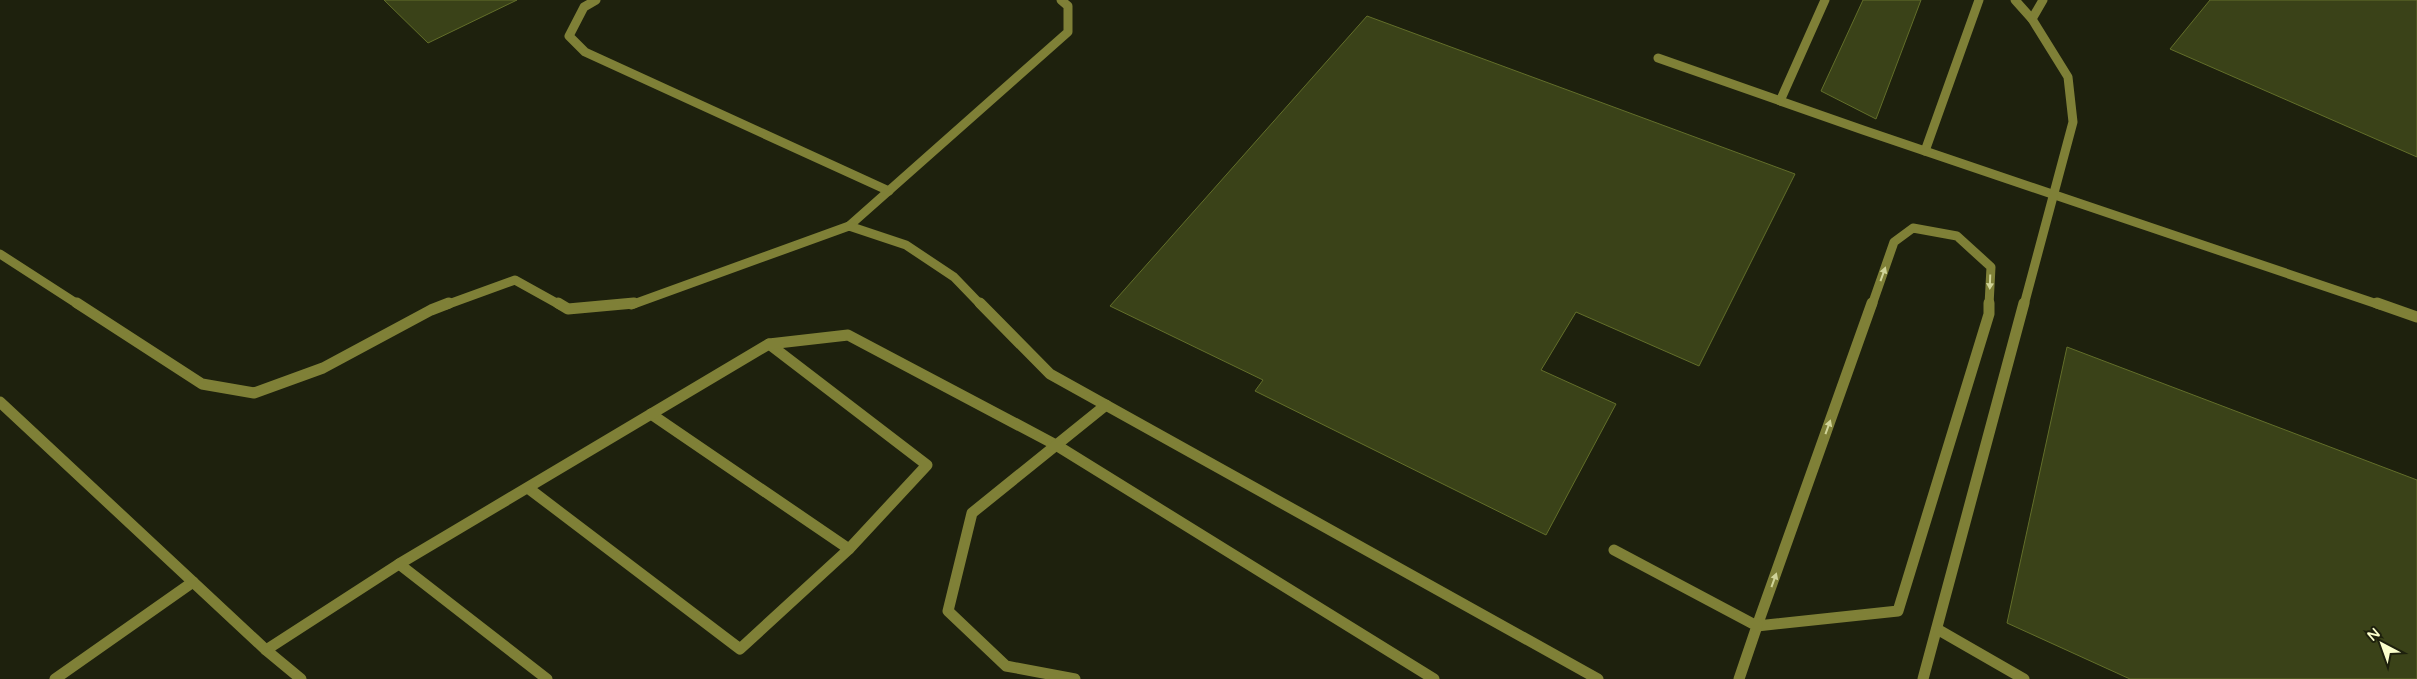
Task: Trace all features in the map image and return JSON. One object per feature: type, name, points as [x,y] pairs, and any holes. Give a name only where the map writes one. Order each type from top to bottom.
[{"type":"street","points":[[596,0],[584,7],[569,36],[585,52],[889,191]]},
{"type":"street","points":[[0,254],[202,384],[254,392],[323,368],[431,310],[515,280],[568,309],[630,305],[849,226],[1068,32],[1068,6],[1061,0]]},
{"type":"street","points":[[1780,101],[1825,0]]},
{"type":"street","points":[[1925,151],[1979,0]]},
{"type":"street","points":[[1923,679],[2073,122],[2068,77],[2032,19],[2016,0]]},
{"type":"street","points":[[2032,19],[2043,0]]},
{"type":"street","points":[[1658,58],[2054,195],[2417,316]]},
{"type":"street","points":[[849,226],[906,245],[954,278],[1050,374],[1598,679]]},
{"type":"street","points":[[1614,550],[1757,626],[1898,611],[1989,314],[1990,267],[1956,236],[1913,228],[1894,242],[1757,626],[1739,679]]},
{"type":"street","points":[[266,650],[400,564],[769,344],[848,335],[1056,445],[1434,679]]},
{"type":"street","points":[[528,488],[740,649],[849,549],[927,466],[769,344]]},
{"type":"street","points":[[0,402],[266,650],[301,679]]},
{"type":"street","points":[[1076,679],[1006,666],[948,611],[972,513],[1106,405]]},
{"type":"street","points":[[651,414],[849,549]]},
{"type":"street","points":[[400,564],[547,679]]},
{"type":"street","points":[[54,679],[193,582]]},
{"type":"street","points":[[1937,629],[2024,679]]},
{"type":"building","points":[[384,0],[517,0],[428,43]]},
{"type":"building","points":[[1863,0],[1921,0],[1876,119],[1821,91]]},
{"type":"building","points":[[2210,0],[2417,0],[2417,157],[2170,49]]},
{"type":"building","points":[[1367,16],[1795,174],[1699,366],[1576,312],[1541,370],[1616,404],[1546,535],[1255,391],[1263,380],[1110,306]]},
{"type":"building","points":[[2067,347],[2417,480],[2417,679],[2130,679],[2007,623]]}]
